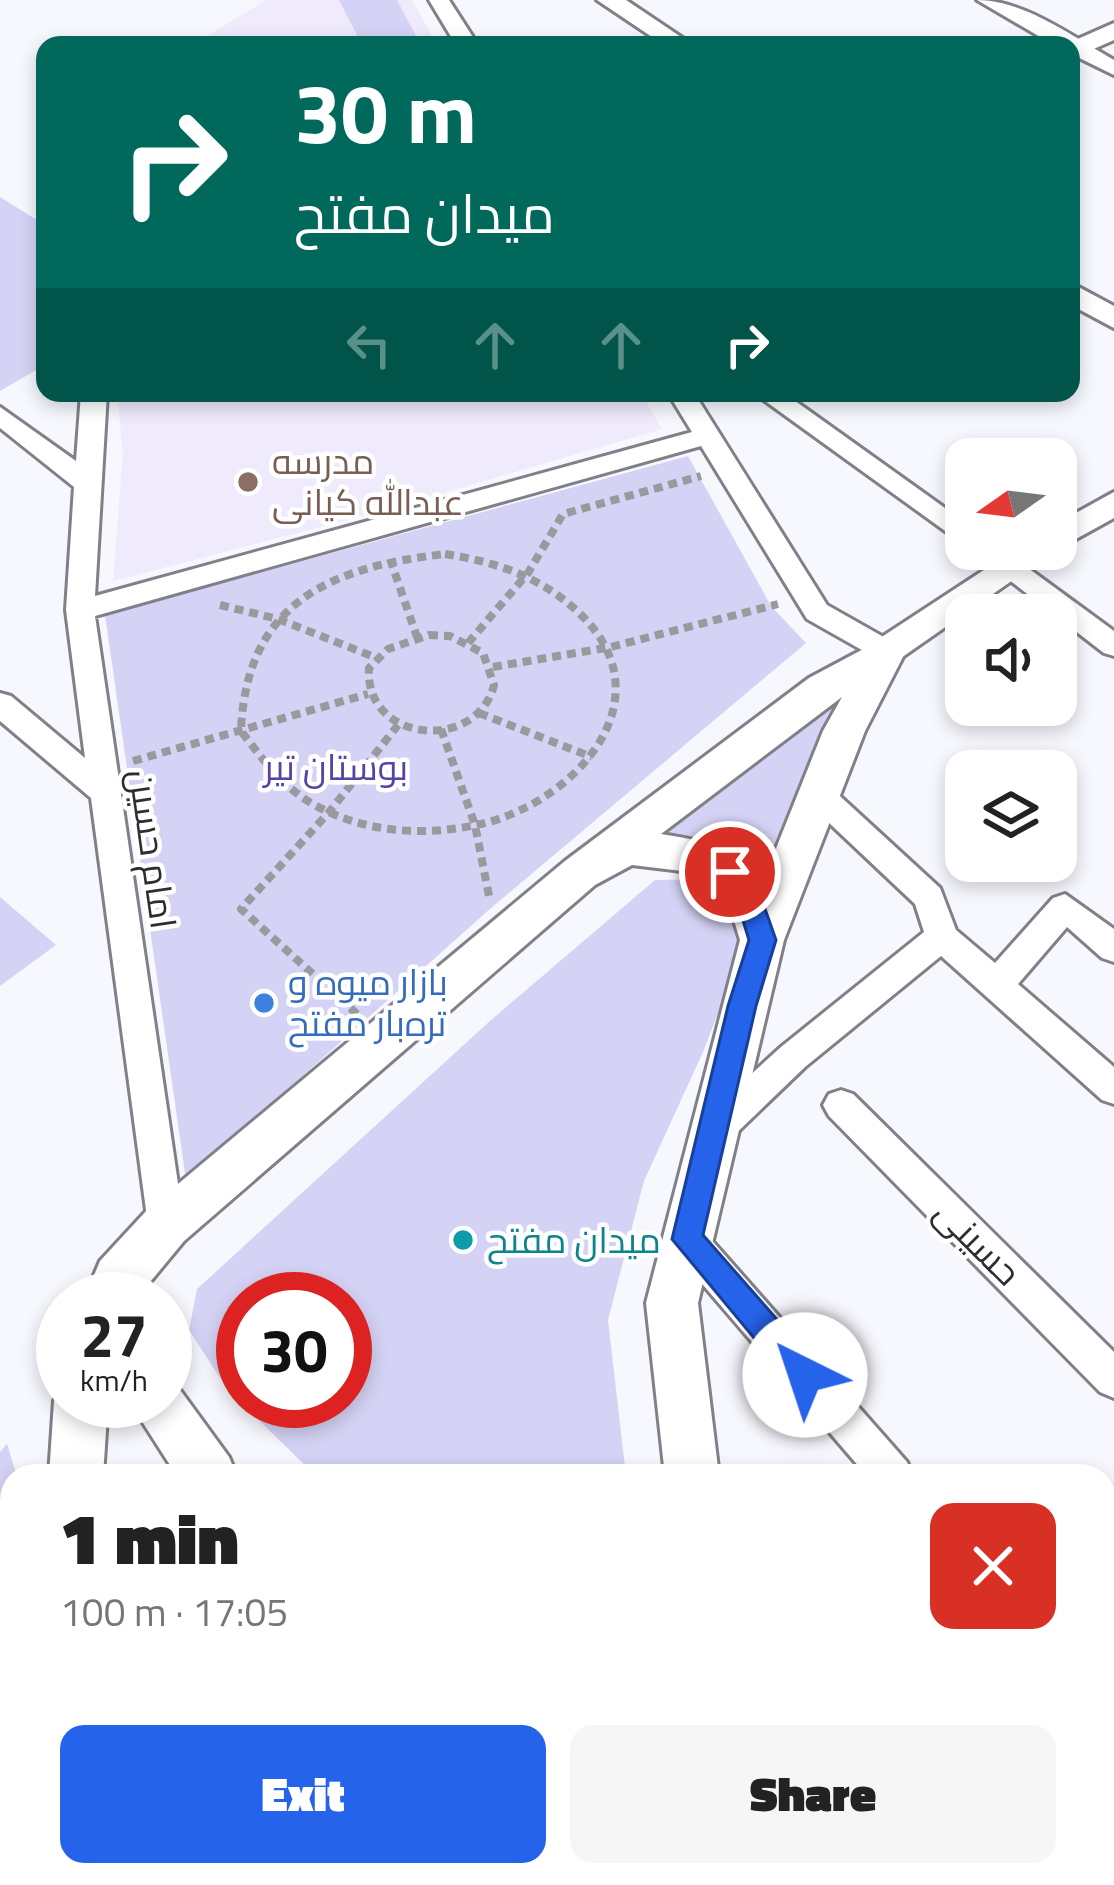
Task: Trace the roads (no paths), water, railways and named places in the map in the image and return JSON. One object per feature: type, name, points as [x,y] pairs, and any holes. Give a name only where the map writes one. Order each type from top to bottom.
[{"type":"main road","points":[[691,1464],[672,1303],[712,1133],[762,940],[844,730],[886,651]]},
{"type":"main road","points":[[131,1272],[166,1225],[580,873],[823,689],[886,651]]},
{"type":"main road","points":[[580,873],[627,848],[695,856],[730,872],[748,894],[762,940]]},
{"type":"main road","points":[[77,1464],[79,1428]]},
{"type":"main road","points":[[175,1428],[201,1464]]},
{"type":"street","points":[[439,0],[461,36]]},
{"type":"street","points":[[609,0],[667,36]]},
{"type":"street","points":[[987,0],[1052,36]]},
{"type":"street","points":[[1080,44],[1114,30]]},
{"type":"street","points":[[1080,51],[1114,69]]},
{"type":"street","points":[[1080,298],[1114,319]]},
{"type":"street","name":"امام حسین","points":[[93,402],[80,610],[166,1225]]},
{"type":"street","points":[[686,402],[817,611],[886,651],[984,570]]},
{"type":"street","points":[[779,402],[945,522]]},
{"type":"street","points":[[0,415],[87,483]]},
{"type":"street","points":[[80,610],[707,436]]},
{"type":"street","points":[[1077,526],[1114,503]]},
{"type":"street","points":[[1012,570],[1114,646]]},
{"type":"street","points":[[0,704],[104,781]]},
{"type":"street","points":[[819,795],[929,896],[942,937],[1114,1089]]},
{"type":"street","points":[[995,985],[1065,907],[1114,948]]},
{"type":"street","points":[[712,1133],[793,1057],[942,937]]},
{"type":"street","name":"حسینی","points":[[841,1105],[1114,1378]]},
{"type":"street","points":[[687,1239],[883,1464]]},
{"type":"place","name":"مدرسه عبدالله کیانی","points":[[248,482]]},
{"type":"place","name":"بازار میوه و تره‌بار مفتح","points":[[264,1003]]},
{"type":"place","name":"میدان مفتح","points":[[463,1240]]},
{"type":"park label","name":"بوستان تیر","points":[[336,767]]}]
